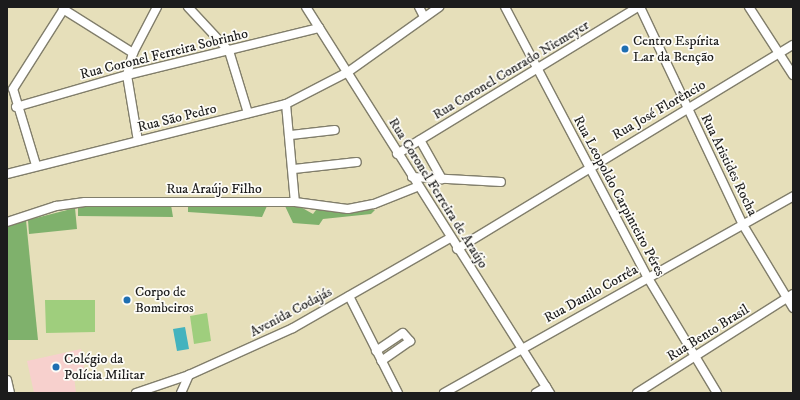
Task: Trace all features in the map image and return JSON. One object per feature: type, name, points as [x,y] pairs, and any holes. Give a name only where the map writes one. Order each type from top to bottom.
[{"type":"street","points":[[138,141],[127,75],[133,53],[157,7]]},
{"type":"street","points":[[188,7],[229,51],[248,113]]},
{"type":"street","name":"Rua Coronel Ferreira de Araújo","points":[[306,7],[318,28],[348,72],[450,238],[548,390]]},
{"type":"street","points":[[419,7],[424,17]]},
{"type":"street","name":"Rua São Pedro","points":[[7,174],[36,165],[286,104],[348,72],[439,7]]},
{"type":"street","name":"Rua Leopoldo Carpinteiro Péres","points":[[505,7],[588,168],[648,278],[717,393]]},
{"type":"street","name":"Rua Coronel Conrado Niemeyer","points":[[397,154],[538,70],[639,7]]},
{"type":"street","name":"Rua Aristides Rocha","points":[[639,7],[743,225],[790,296],[793,308]]},
{"type":"street","points":[[749,7],[793,75]]},
{"type":"street","points":[[36,165],[16,107],[13,93],[15,83],[64,8],[133,53]]},
{"type":"street","name":"Rua Coronel Ferreira Sobrinho","points":[[16,107],[127,75],[318,28]]},
{"type":"street","name":"Rua José Florêncio","points":[[457,249],[588,168],[688,110],[793,45]]},
{"type":"street","points":[[286,104],[291,135],[295,202]]},
{"type":"street","points":[[291,135],[335,130]]},
{"type":"street","points":[[420,140],[442,179]]},
{"type":"street","points":[[294,169],[357,162]]},
{"type":"street","points":[[412,177],[501,182]]},
{"type":"street","name":"Rua Araújo Filho","points":[[7,222],[56,206],[85,202],[295,202],[348,208],[374,204],[418,186]]},
{"type":"street","name":"Rua Danilo Corrêa","points":[[444,393],[521,348],[793,196]]},
{"type":"street","name":"Avenida Codajás","points":[[136,393],[190,375],[293,328],[450,238]]},
{"type":"street","points":[[349,296],[398,393]]},
{"type":"street","name":"Rua Bento Brasil","points":[[637,393],[790,296]]},
{"type":"street","points":[[376,351],[404,333],[410,341],[381,361]]},
{"type":"street","points":[[181,393],[190,375]]},
{"type":"street","points":[[7,380],[10,393]]},
{"type":"street","points":[[536,393],[548,390]]},
{"type":"shaded area","name":"Colégio da Polícia Militar","points":[[81,349],[85,373],[74,376],[76,393],[34,393],[27,361]]},
{"type":"green space","points":[[83,204],[171,205],[173,217],[78,216],[78,208]]},
{"type":"green space","points":[[297,205],[313,214],[316,210],[375,210],[371,214],[323,219],[319,225],[293,223],[285,206]]},
{"type":"green space","points":[[188,206],[267,206],[262,217],[188,212]]},
{"type":"green space","points":[[75,208],[77,229],[29,234],[28,220]]},
{"type":"green space","points":[[26,220],[38,340],[7,340],[7,226]]},
{"type":"green space","points":[[45,300],[95,300],[95,332],[46,333]]},
{"type":"green space","points":[[207,313],[211,341],[194,344],[190,316]]},
{"type":"water","points":[[185,327],[189,349],[177,351],[173,329]]},
{"type":"place","name":"Centro Espírita Lar da Benção","points":[[625,49]]},
{"type":"place","name":"Corpo de Bombeiros","points":[[127,300]]},
{"type":"place","name":"Colégio da Polícia Militar","points":[[56,367]]}]
